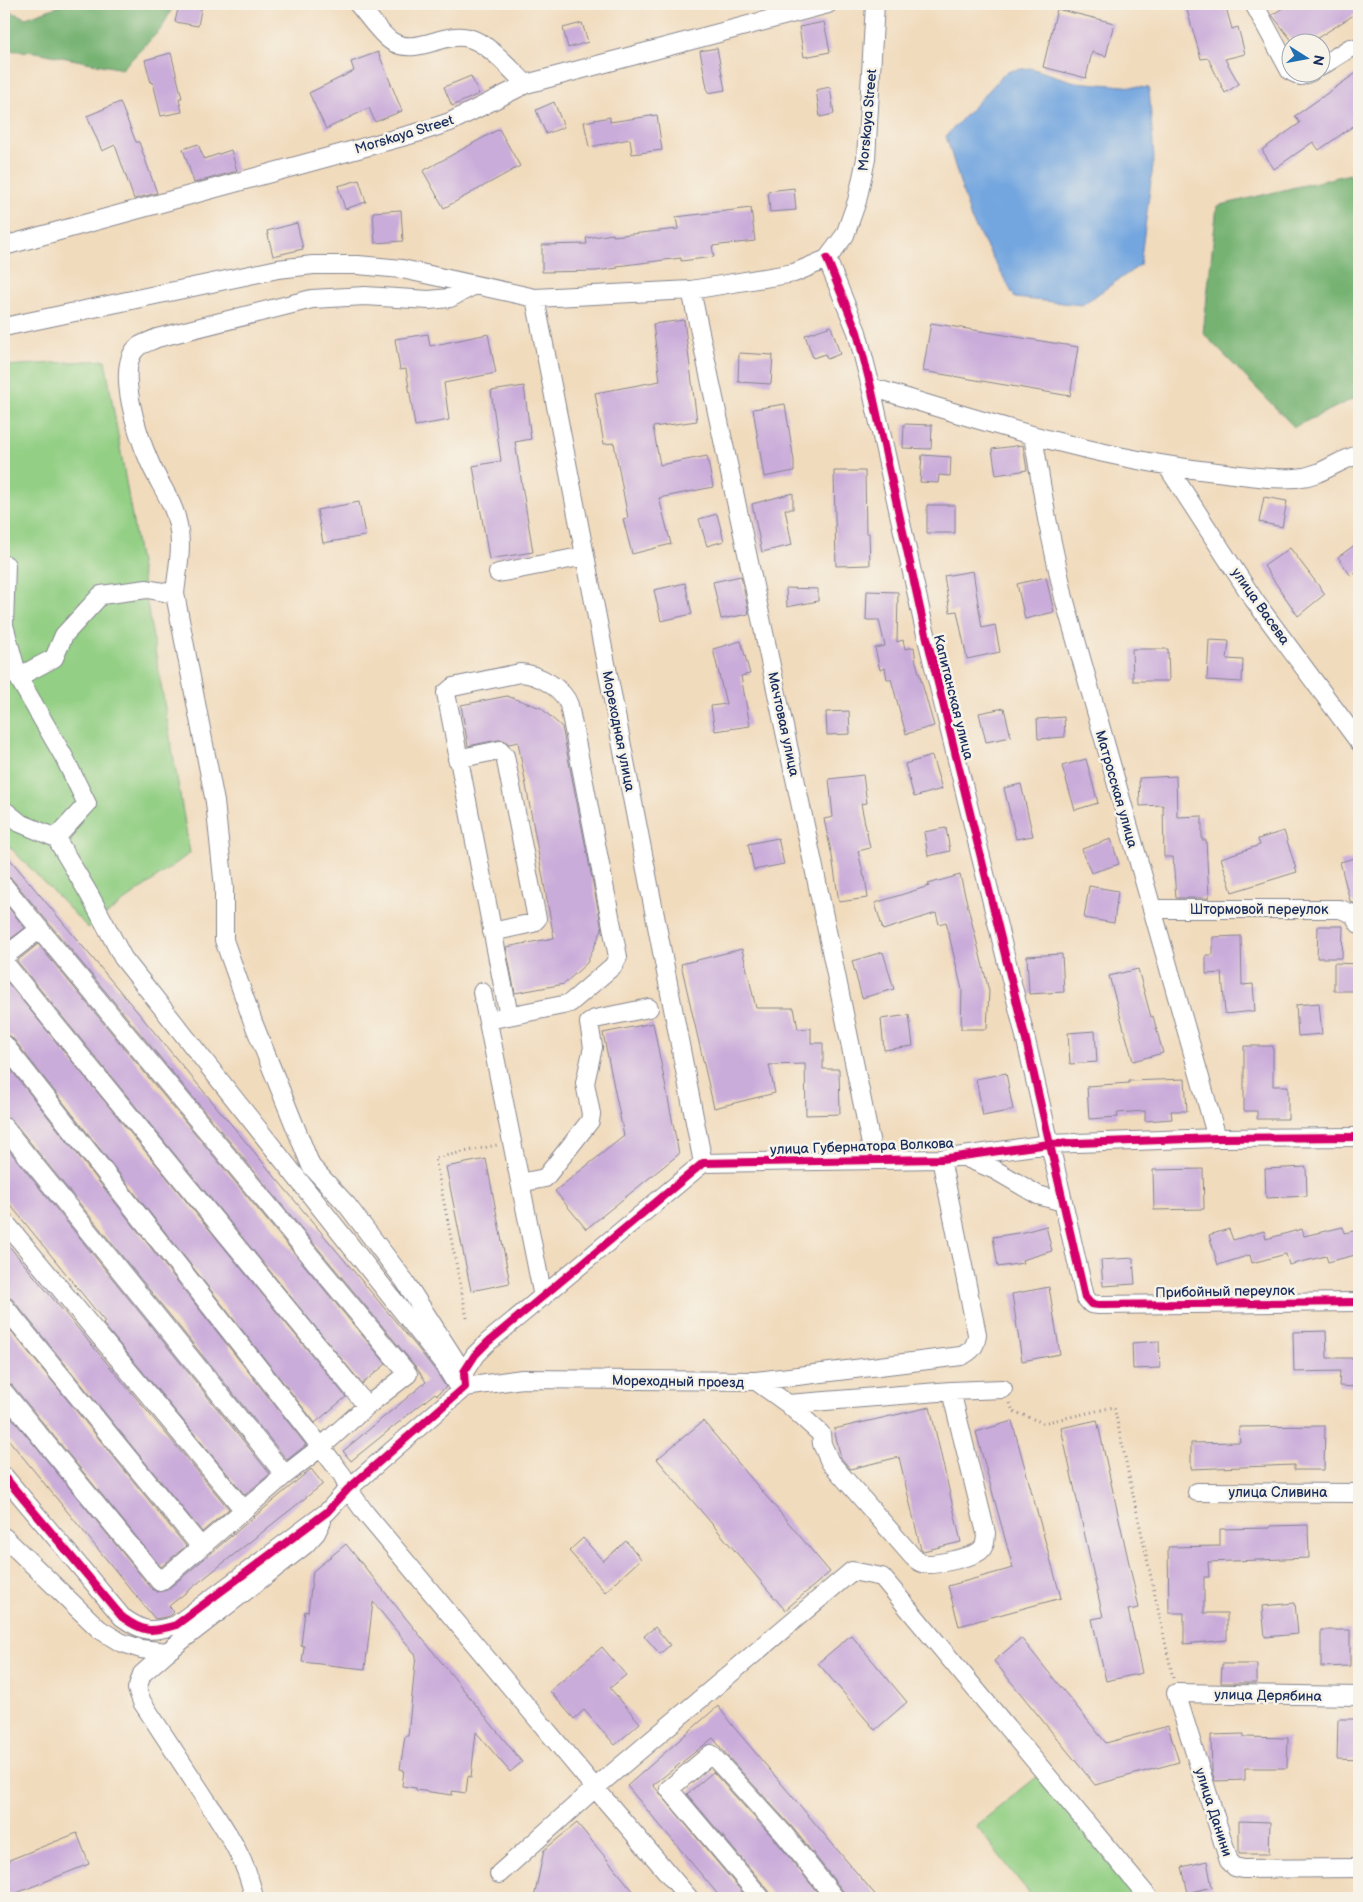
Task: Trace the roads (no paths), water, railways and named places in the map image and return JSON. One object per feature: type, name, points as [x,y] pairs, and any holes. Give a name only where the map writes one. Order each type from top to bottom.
[{"type":"street","points":[[358,4],[390,40],[402,47],[416,46],[447,37],[467,38],[482,43],[526,84]]},
{"type":"street","name":"Morskaya Street","points":[[4,246],[420,132],[450,122],[526,84],[828,4]]},
{"type":"street","name":"Morskaya Street","points":[[828,259],[845,235],[857,201],[866,159],[875,4]]},
{"type":"street","points":[[1254,4],[1280,52]]},
{"type":"street","points":[[1330,60],[1350,48]]},
{"type":"street","points":[[4,327],[278,268],[358,265],[402,269],[535,298],[691,290],[794,273],[828,259]]},
{"type":"street","name":"Капитанская улица","points":[[828,259],[856,332],[871,388],[923,622],[1025,1036],[1085,1297],[1091,1304]]},
{"type":"street","points":[[463,1383],[404,1280],[347,1204],[312,1166],[252,1022],[224,940],[224,888],[216,802],[175,594],[180,549],[179,526],[173,506],[150,463],[127,390],[128,365],[138,347],[157,338],[312,299],[366,296],[429,300],[450,298],[475,286]]},
{"type":"street","name":"Мачтовая улица","points":[[691,290],[874,1159]]},
{"type":"street","name":"Мореходная улица","points":[[535,298],[704,1163]]},
{"type":"street","points":[[871,388],[1033,436],[1167,466],[1273,478],[1297,478],[1318,474],[1359,455]]},
{"type":"street","name":"Матросская улица","points":[[1033,436],[1047,519],[1064,598],[1217,1138]]},
{"type":"street","name":"улица Васева","points":[[1167,466],[1254,600],[1359,742]]},
{"type":"street","points":[[498,573],[585,556]]},
{"type":"street","points":[[6,565],[4,625],[18,677],[64,757],[87,804],[56,838]]},
{"type":"street","points":[[18,677],[54,658],[64,635],[101,595],[146,589],[175,594]]},
{"type":"street","points":[[488,1020],[509,1016],[570,1002],[613,966],[618,957],[566,697],[545,681],[530,673],[520,673],[449,689],[446,693],[509,1016]]},
{"type":"street","points":[[458,759],[500,750],[505,756],[537,920],[533,923],[492,932]]},
{"type":"street","points":[[4,810],[20,823],[56,838],[89,894],[122,958],[444,1364],[463,1383]]},
{"type":"street","points":[[4,886],[408,1374],[367,1406],[160,1582],[4,1392]]},
{"type":"street","name":"Штормовой переулок","points":[[1152,908],[1340,909],[1353,914],[1359,924]]},
{"type":"street","points":[[4,957],[40,929]]},
{"type":"street","points":[[4,962],[367,1406]]},
{"type":"street","points":[[482,992],[543,1297]]},
{"type":"street","points":[[520,1183],[545,1178],[590,1121],[591,1114],[585,1083],[593,1047],[590,1023],[595,1019],[649,1008]]},
{"type":"street","points":[[4,1044],[321,1447],[366,1514],[594,1788],[689,1898]]},
{"type":"street","points":[[4,1127],[285,1475]]},
{"type":"street","name":"улица Губернатора Волкова","points":[[704,1163],[941,1158],[1050,1144],[1217,1138],[1359,1137]]},
{"type":"street","points":[[962,1156],[995,1170],[1038,1195],[1063,1202]]},
{"type":"street","points":[[756,1382],[961,1356],[970,1352],[976,1344],[978,1334],[941,1158]]},
{"type":"street","points":[[4,1476],[122,1617],[138,1628],[158,1631],[176,1625],[327,1512],[348,1489],[463,1383],[476,1354],[488,1342],[704,1163]]},
{"type":"street","points":[[4,1221],[244,1510]]},
{"type":"street","name":"Прибойный переулок","points":[[1091,1304],[1359,1302]]},
{"type":"street","points":[[4,1306],[201,1547]]},
{"type":"street","name":"Мореходный проезд","points":[[463,1383],[522,1379],[756,1382],[788,1404],[821,1434],[822,1444],[830,1462],[913,1557],[918,1562],[925,1564],[973,1555],[981,1551],[986,1543],[986,1533],[951,1391]]},
{"type":"street","points":[[788,1404],[951,1391],[1003,1389]]},
{"type":"street","name":"улица Сливина","points":[[1197,1492],[1359,1493]]},
{"type":"street","points":[[254,1898],[251,1881],[238,1852],[222,1824],[142,1702],[137,1689],[142,1674],[167,1652],[306,1545],[316,1533],[327,1512]]},
{"type":"street","points":[[4,1536],[100,1629],[120,1642],[141,1649],[167,1652]]},
{"type":"street","points":[[499,1874],[594,1788],[852,1571],[882,1577],[1150,1898]]},
{"type":"street","name":"улица Дерябина","points":[[1176,1693],[1359,1696]]},
{"type":"street","name":"улица Данини","points":[[1176,1693],[1229,1861],[1235,1867],[1243,1869],[1359,1868]]},
{"type":"street","points":[[761,1898],[669,1789],[711,1754],[784,1834],[835,1898]]},
{"type":"water","points":[[1030,68],[1075,82],[1149,88],[1154,158],[1140,265],[1082,305],[1015,298],[971,219],[946,136],[1007,71]]}]
